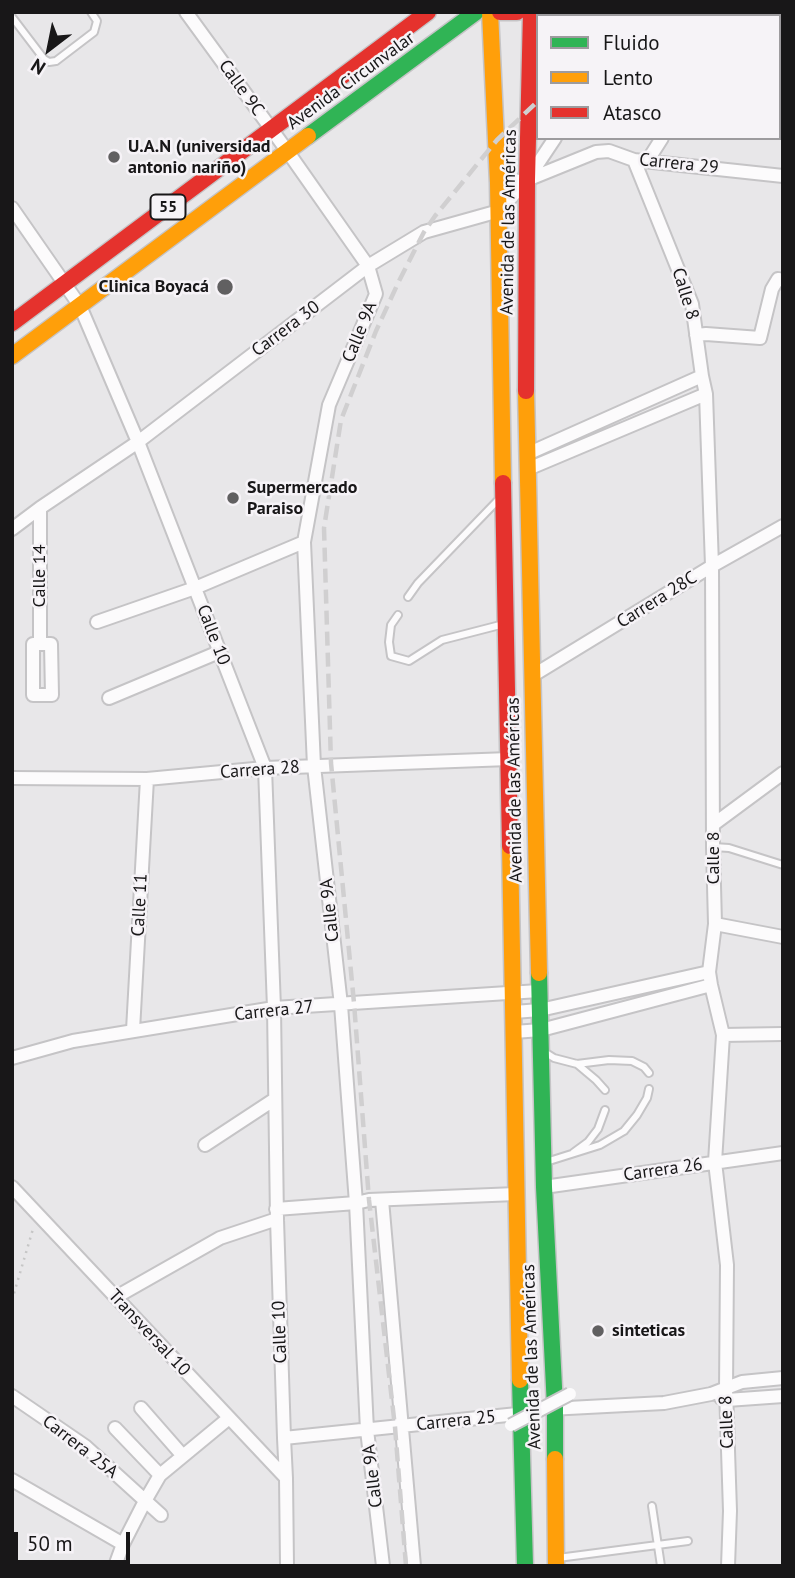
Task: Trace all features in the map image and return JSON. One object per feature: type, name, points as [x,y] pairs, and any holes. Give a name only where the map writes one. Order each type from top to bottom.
[{"type":"main road","name":"Avenida Circunvalar","points":[[12,323],[428,12]]},
{"type":"main road","name":"Avenida Circunvalar","points":[[12,356],[476,12]]},
{"type":"main road","name":"Avenida de las Américas","points":[[490,12],[499,211],[519,1421],[525,1566]]},
{"type":"main road","points":[[500,12],[517,12]]},
{"type":"main road","name":"Avenida de las Américas","points":[[531,12],[527,180],[528,467],[544,1187],[559,1399],[556,1562]]},
{"type":"main road","points":[[504,487],[528,467]]},
{"type":"main road","points":[[507,644],[531,644]]},
{"type":"street","name":"Calle 9C","points":[[186,12],[368,266]]},
{"type":"street","points":[[499,211],[527,180],[554,140]]},
{"type":"street","points":[[648,160],[661,140]]},
{"type":"street","name":"Carrera 29","points":[[498,183],[527,180],[596,152],[609,152],[634,160],[783,176]]},
{"type":"street","name":"Calle 8","points":[[634,160],[692,304],[706,394],[712,566],[715,924],[710,978],[723,1035],[715,1162],[727,1265],[729,1566]]},
{"type":"street","name":"Calle 10","points":[[12,208],[80,306],[138,442],[265,768],[274,1008],[287,1566]]},
{"type":"street","name":"Carrera 30","points":[[12,529],[138,442],[368,266],[424,232],[499,211]]},
{"type":"street","name":"Calle 9A","points":[[368,266],[376,294],[329,405],[304,542],[314,766],[341,1005],[356,1203],[367,1430],[383,1566]]},
{"type":"street","points":[[696,335],[760,338],[772,289],[778,279],[783,280]]},
{"type":"street","points":[[528,467],[702,376]]},
{"type":"street","points":[[528,467],[706,394]]},
{"type":"street","name":"Calle 14","points":[[40,508],[40,643]]},
{"type":"street","name":"Carrera 28C","points":[[532,676],[783,526]]},
{"type":"street","points":[[97,622],[195,588],[304,542]]},
{"type":"street","points":[[109,698],[219,652]]},
{"type":"street","name":"Carrera 28","points":[[12,778],[147,779],[265,768],[509,760]]},
{"type":"street","points":[[714,824],[783,773]]},
{"type":"street","name":"Calle 11","points":[[133,1030],[147,779]]},
{"type":"street","points":[[715,924],[783,937]]},
{"type":"street","points":[[514,1012],[540,1010],[710,978]]},
{"type":"street","points":[[514,1032],[541,1030],[710,978]]},
{"type":"street","name":"Carrera 27","points":[[12,1058],[72,1041],[274,1008],[539,991]]},
{"type":"street","points":[[723,1035],[783,1034]]},
{"type":"street","points":[[205,1145],[275,1099]]},
{"type":"street","name":"Carrera 26","points":[[544,1187],[783,1153]]},
{"type":"street","name":"Transversal 10","points":[[12,1187],[286,1478]]},
{"type":"street","points":[[116,1297],[220,1238],[277,1214],[382,1200],[516,1194]]},
{"type":"street","name":"Calle 9A","points":[[382,1200],[414,1566]]},
{"type":"street","name":"Carrera 25","points":[[727,1394],[742,1382],[783,1378]]},
{"type":"street","name":"Carrera 25","points":[[284,1438],[401,1426],[519,1421],[559,1399],[664,1403],[711,1394],[783,1396]]},
{"type":"street","name":"Carrera 25A","points":[[12,1396],[85,1446],[161,1515]]},
{"type":"street","points":[[519,1421],[559,1399]]},
{"type":"street","points":[[141,1408],[183,1456]]},
{"type":"street","points":[[115,1566],[123,1544],[160,1475],[229,1418]]},
{"type":"street","points":[[115,1427],[160,1475]]},
{"type":"street","points":[[12,1480],[123,1544]]},
{"type":"lane","points":[[12,17],[49,62],[56,61],[94,32],[97,21],[91,12]]},
{"type":"lane","points":[[408,597],[504,487]]},
{"type":"lane","points":[[398,615],[391,625],[391,656],[409,661],[442,640],[507,623]]},
{"type":"lane","points":[[713,847],[729,848],[783,865]]},
{"type":"lane","points":[[542,1050],[554,1058],[577,1064],[609,1060],[632,1061],[649,1073]]},
{"type":"lane","points":[[577,1064],[605,1090]]},
{"type":"lane","points":[[544,1163],[600,1145],[624,1131],[637,1115],[649,1089]]},
{"type":"lane","points":[[569,1156],[598,1129],[605,1110]]},
{"type":"lane","points":[[652,1506],[661,1566]]},
{"type":"lane","points":[[556,1562],[688,1541]]},
{"type":"path","points":[[12,1300],[37,1214]]},
{"type":"railway","points":[[406,1566],[395,1427],[369,1200],[354,1003],[331,763],[324,528],[341,420],[399,281],[435,216],[497,140],[536,103]]},
{"type":"traffic: fast","points":[[308,136],[476,12]]},
{"type":"traffic: fast","points":[[539,973],[555,1459]]},
{"type":"traffic: fast","points":[[520,1380],[525,1566]]},
{"type":"traffic: slow","points":[[490,12],[498,183],[503,483]]},
{"type":"traffic: slow","points":[[12,356],[308,136]]},
{"type":"traffic: slow","points":[[526,391],[539,973]]},
{"type":"traffic: slow","points":[[510,846],[520,1380]]},
{"type":"traffic: slow","points":[[555,1459],[556,1566]]},
{"type":"traffic: jam","points":[[12,323],[428,12]]},
{"type":"traffic: jam","points":[[500,12],[517,12]]},
{"type":"traffic: jam","points":[[526,391],[531,12]]},
{"type":"traffic: jam","points":[[503,483],[510,846]]},
{"type":"place","name":"U.A.N (universidad antonio nariño)","points":[[114,157]]},
{"type":"place","name":"Clinica Boyacá","points":[[225,287]]},
{"type":"place","name":"Supermercado Paraiso","points":[[233,498]]},
{"type":"place","name":"sinteticas","points":[[598,1331]]}]
